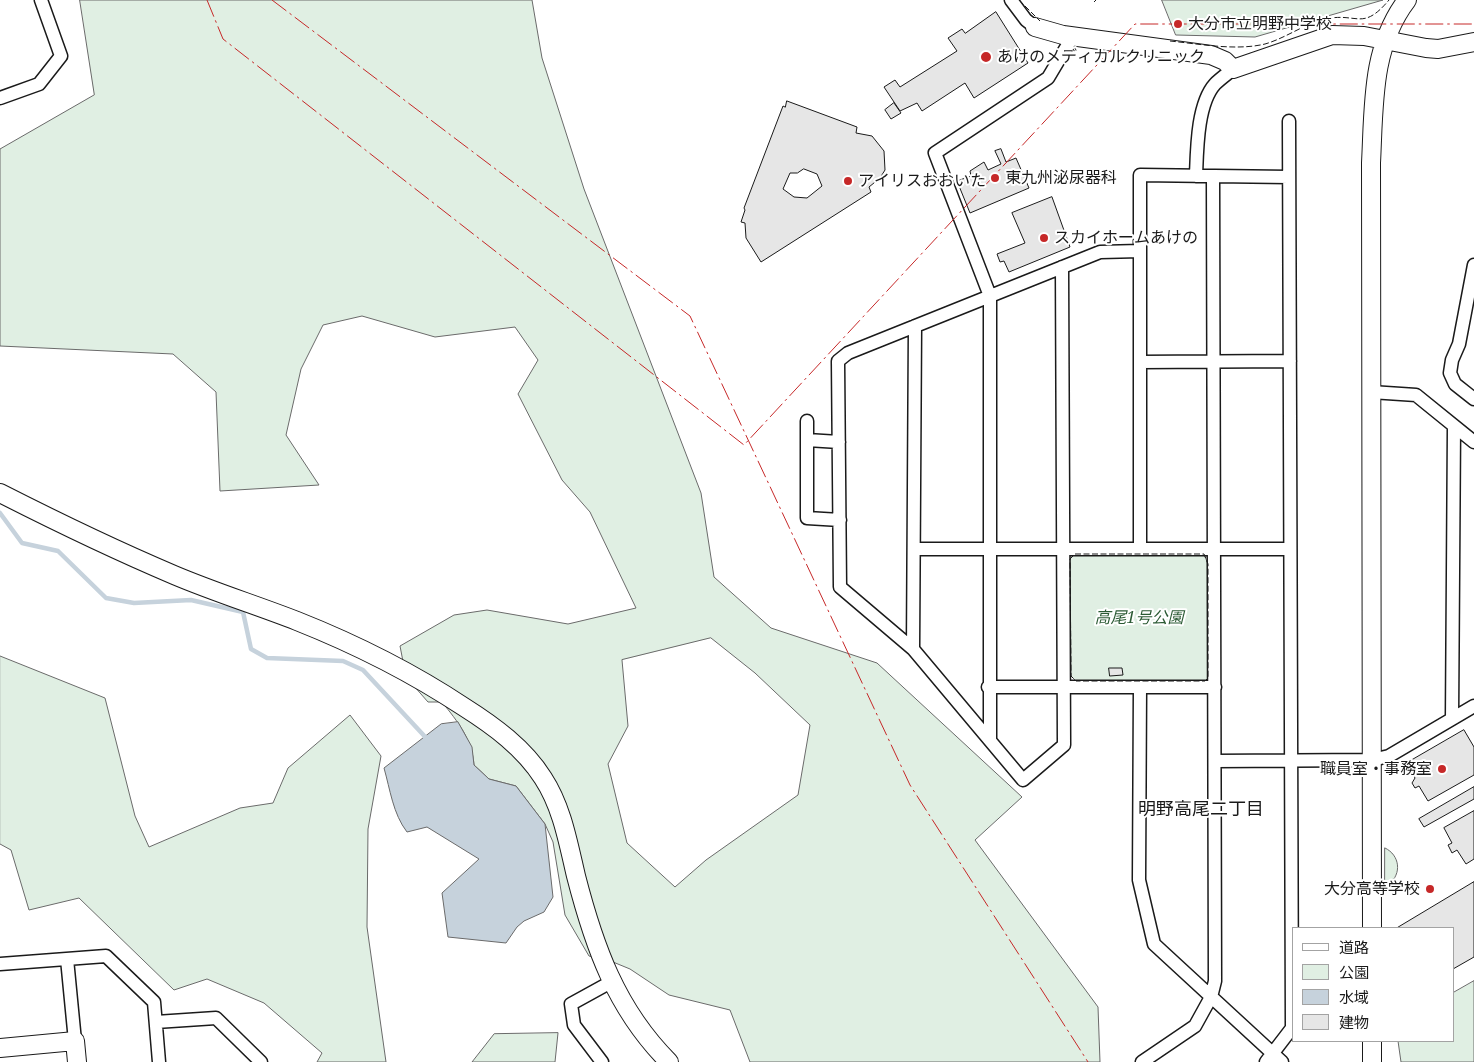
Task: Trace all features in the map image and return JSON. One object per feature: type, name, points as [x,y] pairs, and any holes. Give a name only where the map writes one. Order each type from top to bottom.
[{"type":"street","points":[[0,96],[39,84],[61,56],[41,0]]},
{"type":"street","points":[[1011,0],[1026,20],[1035,27],[1074,36],[1211,55],[1225,60],[1233,69]]},
{"type":"street","points":[[1372,927],[1371,163],[1375,95],[1384,40],[1395,17],[1408,0]]},
{"type":"street","points":[[1196,176],[1201,120],[1207,98],[1214,84],[1233,69],[1332,35],[1354,35],[1438,49],[1474,42]]},
{"type":"street","points":[[990,739],[988,687],[990,296],[935,153],[1048,78],[1074,36]]},
{"type":"street","points":[[1140,687],[1139,880],[1154,944],[1273,1059],[1292,1028],[1289,121]]},
{"type":"street","points":[[1140,549],[1140,175],[1289,177]]},
{"type":"street","points":[[1142,1062],[1195,1026],[1211,997],[1215,981],[1213,176]]},
{"type":"street","points":[[1062,267],[1065,549],[1064,746],[1023,780],[913,649],[840,586],[838,361],[848,353],[1062,267],[1100,252],[1140,251]]},
{"type":"street","points":[[1474,265],[1459,344],[1452,360],[1450,372],[1456,384],[1474,399]]},
{"type":"street","points":[[913,649],[915,326]]},
{"type":"street","points":[[1140,362],[1290,361]]},
{"type":"street","points":[[1371,392],[1416,395],[1474,442]]},
{"type":"street","points":[[808,421],[807,518],[840,520]]},
{"type":"street","points":[[1452,719],[1454,426]]},
{"type":"street","points":[[808,440],[839,442]]},
{"type":"street","points":[[0,492],[121,552],[176,576],[297,621],[373,654],[458,703],[515,744],[535,766],[555,798],[590,929],[610,982],[643,1032],[669,1062]]},
{"type":"street","points":[[914,549],[1290,549]]},
{"type":"street","points":[[988,687],[1215,687]]},
{"type":"street","points":[[1215,761],[1372,760],[1389,756],[1474,706]]},
{"type":"street","points":[[0,964],[106,956],[154,1002],[159,1062]]},
{"type":"street","points":[[67,958],[77,1062]]},
{"type":"street","points":[[602,1062],[574,1025],[571,1004],[610,982]]},
{"type":"street","points":[[156,1022],[216,1018],[261,1062]]},
{"type":"street","points":[[0,1048],[75,1041]]},
{"type":"street","points":[[1372,1042],[1372,1062]]},
{"type":"green space","points":[[80,0],[532,0],[542,58],[584,189],[701,493],[714,577],[771,628],[877,663],[1022,797],[975,840],[1098,1007],[1100,1062],[750,1062],[730,1010],[669,995],[630,969],[613,962],[589,956],[565,915],[553,842],[545,824],[516,786],[489,779],[474,765],[467,739],[448,709],[442,702],[428,702],[406,677],[400,646],[454,615],[487,610],[568,624],[636,608],[590,512],[562,480],[518,394],[538,360],[515,327],[435,337],[362,316],[323,325],[301,369],[286,435],[319,485],[220,491],[216,392],[173,354],[0,346],[0,149],[94,95]],"holes":[[[711,638],[755,673],[810,725],[798,795],[706,860],[675,887],[627,843],[608,764],[628,726],[622,660]]]},
{"type":"green space","points":[[1162,0],[1383,0],[1255,37],[1176,35]]},
{"type":"green space","name":"高尾1号公園","points":[[1075,554],[1204,554],[1208,564],[1208,678],[1205,681],[1076,681],[1071,676],[1070,559]]},
{"type":"green space","points":[[0,656],[105,698],[135,816],[149,847],[240,808],[273,803],[288,768],[350,715],[381,756],[368,829],[367,927],[386,1062],[317,1062],[322,1053],[264,1003],[207,979],[174,990],[79,898],[29,910],[11,850],[0,844]]},
{"type":"green space","points":[[1385,848],[1394,855],[1398,865],[1396,875],[1389,884],[1385,884]]},
{"type":"green space","points":[[1474,981],[1474,1062],[1401,1062],[1398,1042],[1454,1042],[1454,992]]},
{"type":"green space","points":[[558,1033],[555,1062],[472,1062],[494,1034]]},
{"type":"water","points":[[458,722],[472,747],[474,765],[489,779],[516,786],[545,824],[553,897],[544,912],[524,921],[517,927],[506,943],[448,937],[442,893],[479,859],[427,827],[407,832],[395,809],[384,768],[441,724]]},
{"type":"building","name":"あけのメディカルクリニック","points":[[996,12],[1028,63],[974,98],[965,83],[922,111],[917,103],[900,111],[884,87],[895,80],[900,87],[957,51],[948,38],[962,29],[965,33]]},
{"type":"building","name":"アイリスおおいた","points":[[787,101],[857,127],[856,133],[872,136],[884,151],[885,170],[880,178],[869,187],[871,192],[761,262],[746,238],[745,223],[741,222],[744,208],[783,106],[785,107]],"holes":[[[804,169],[817,174],[822,186],[807,198],[794,197],[783,189],[790,173],[797,173]]]},
{"type":"building","points":[[894,103],[901,113],[891,119],[885,110]]},
{"type":"building","name":"東九州泌尿器科","points":[[1001,149],[1006,162],[1016,158],[1029,188],[970,213],[957,181],[971,176],[970,171],[984,162],[988,170],[1001,164],[995,151]]},
{"type":"building","name":"スカイホームあけの","points":[[1052,197],[1070,247],[1009,272],[1004,261],[1000,262],[997,254],[1025,243],[1012,213]]},
{"type":"building","points":[[1109,668],[1122,668],[1123,675],[1110,676]]},
{"type":"building","name":"職員室・事務室","points":[[1464,730],[1474,747],[1474,775],[1428,801],[1419,786],[1415,788],[1412,783],[1415,778],[1407,763]]},
{"type":"building","name":"職員室・事務室","points":[[1474,787],[1474,799],[1424,827],[1419,819]]},
{"type":"building","name":"職員室・事務室","points":[[1474,811],[1474,859],[1466,864],[1457,850],[1452,853],[1448,845],[1452,843],[1444,828]]},
{"type":"building","points":[[1474,882],[1474,957],[1454,968],[1454,927],[1399,927]]},
{"type":"waterway","points":[[0,513],[22,543],[58,551],[106,598],[134,603],[191,600],[243,612],[251,649],[267,658],[343,661],[363,670],[429,741]]},
{"type":"fence","points":[[1019,0],[1040,21]]},
{"type":"fence","points":[[1170,41],[1230,47],[1265,44],[1325,19],[1336,17],[1366,18],[1380,10],[1389,0]]},
{"type":"fence","points":[[1075,554],[1204,554],[1208,564],[1208,678],[1205,681],[1076,681],[1071,676],[1070,559],[1075,554]]},
{"type":"power","points":[[207,0],[223,39],[744,445],[1135,24],[1474,24]]},
{"type":"power","points":[[272,0],[690,316],[910,785],[1088,1062]]},
{"type":"place","name":"大分市立明野中学校","points":[[1178,24]]},
{"type":"place","name":"あけのメディカルクリニック","points":[[986,57]]},
{"type":"place","name":"東九州泌尿器科","points":[[995,178]]},
{"type":"place","name":"アイリスおおいた","points":[[848,181]]},
{"type":"place","name":"スカイホームあけの","points":[[1044,238]]},
{"type":"place","name":"職員室・事務室","points":[[1442,769]]},
{"type":"place","name":"大分高等学校","points":[[1430,889]]},
{"type":"district","name":"明野高尾二丁目","points":[[1201,810]]}]
